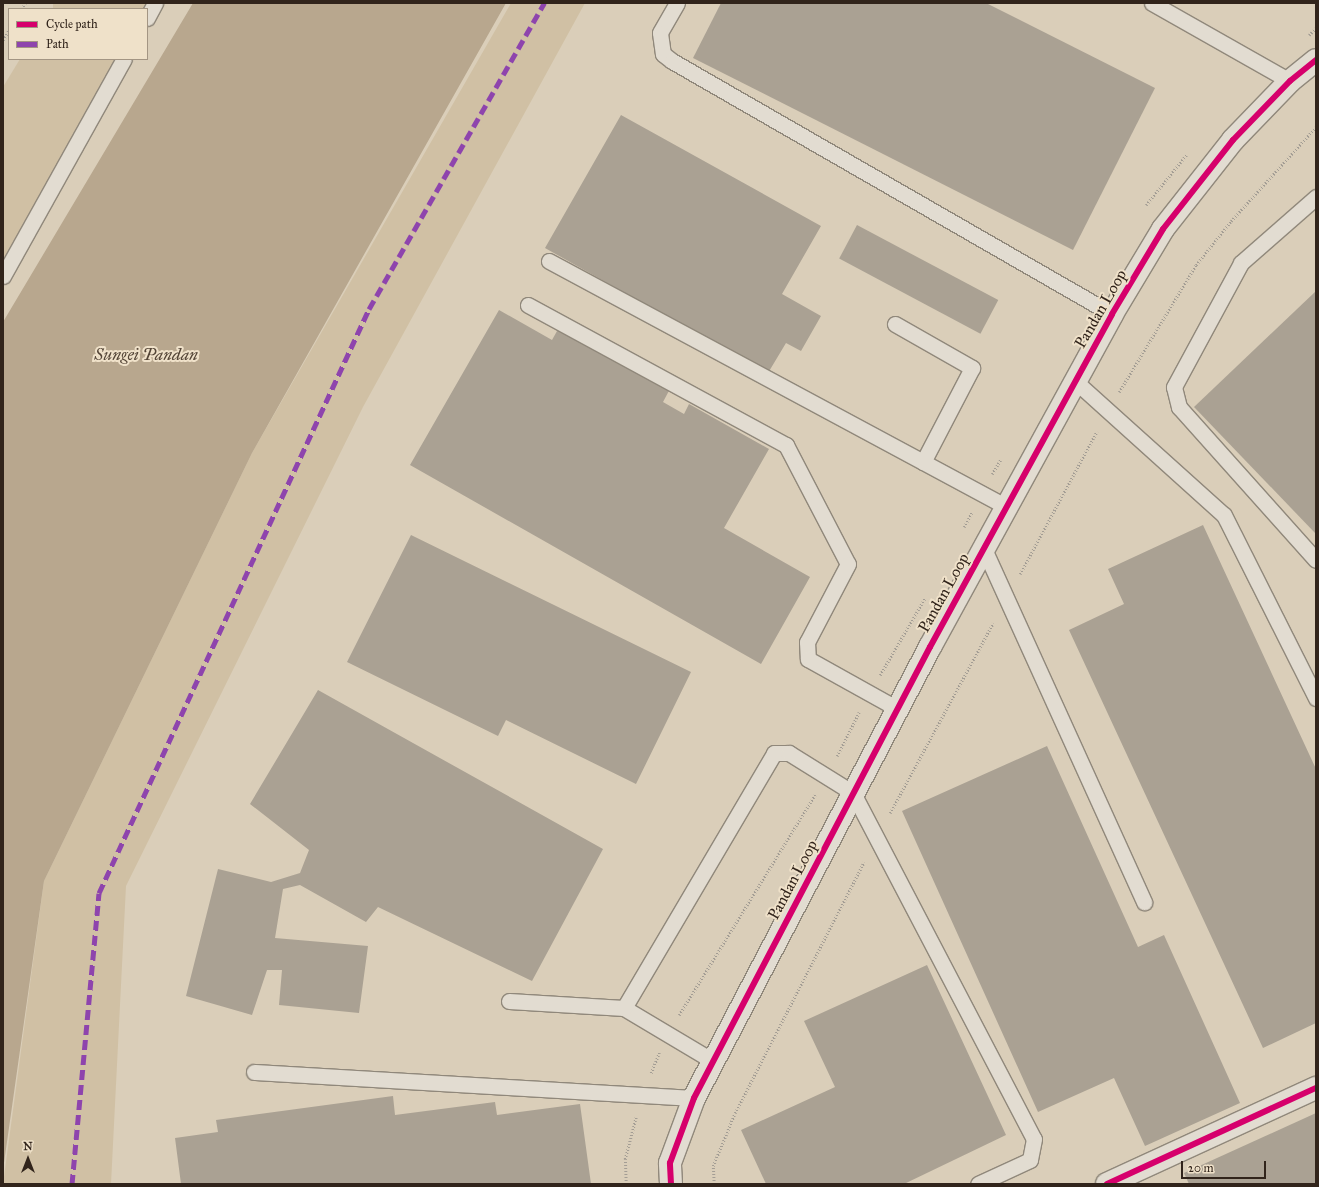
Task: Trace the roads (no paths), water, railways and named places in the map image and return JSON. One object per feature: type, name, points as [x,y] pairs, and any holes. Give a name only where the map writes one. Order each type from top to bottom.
[{"type":"street","name":"Pandan Loop","points":[[671,1184],[670,1163],[694,1098],[713,1060],[853,793],[1112,314],[1163,229],[1233,140],[1290,81],[1316,60]]},
{"type":"street","points":[[1107,1184],[1316,1088]]},
{"type":"lane","points":[[148,16],[155,3]]},
{"type":"lane","points":[[676,3],[660,33],[663,54],[672,62],[1112,314]]},
{"type":"lane","points":[[1152,3],[1290,81]]},
{"type":"lane","points":[[3,276],[123,60]]},
{"type":"lane","points":[[1316,197],[1241,263],[1174,387],[1179,406],[1316,560]]},
{"type":"lane","points":[[549,262],[1007,507]]},
{"type":"lane","points":[[528,305],[786,446],[848,564],[807,642],[808,659],[898,709]]},
{"type":"lane","points":[[895,324],[972,368],[923,462]]},
{"type":"lane","points":[[1075,381],[1224,514],[1316,698]]},
{"type":"lane","points":[[984,549],[1144,902]]},
{"type":"lane","points":[[624,1008],[774,754],[789,752],[853,793],[1034,1139],[1030,1160],[978,1184]]},
{"type":"lane","points":[[509,1001],[624,1008],[713,1060]]},
{"type":"lane","points":[[254,1072],[694,1098]]},
{"type":"water","name":"Sungei Pandan","points":[[193,3],[506,3],[252,453],[44,881],[3,1170],[3,322]]}]
